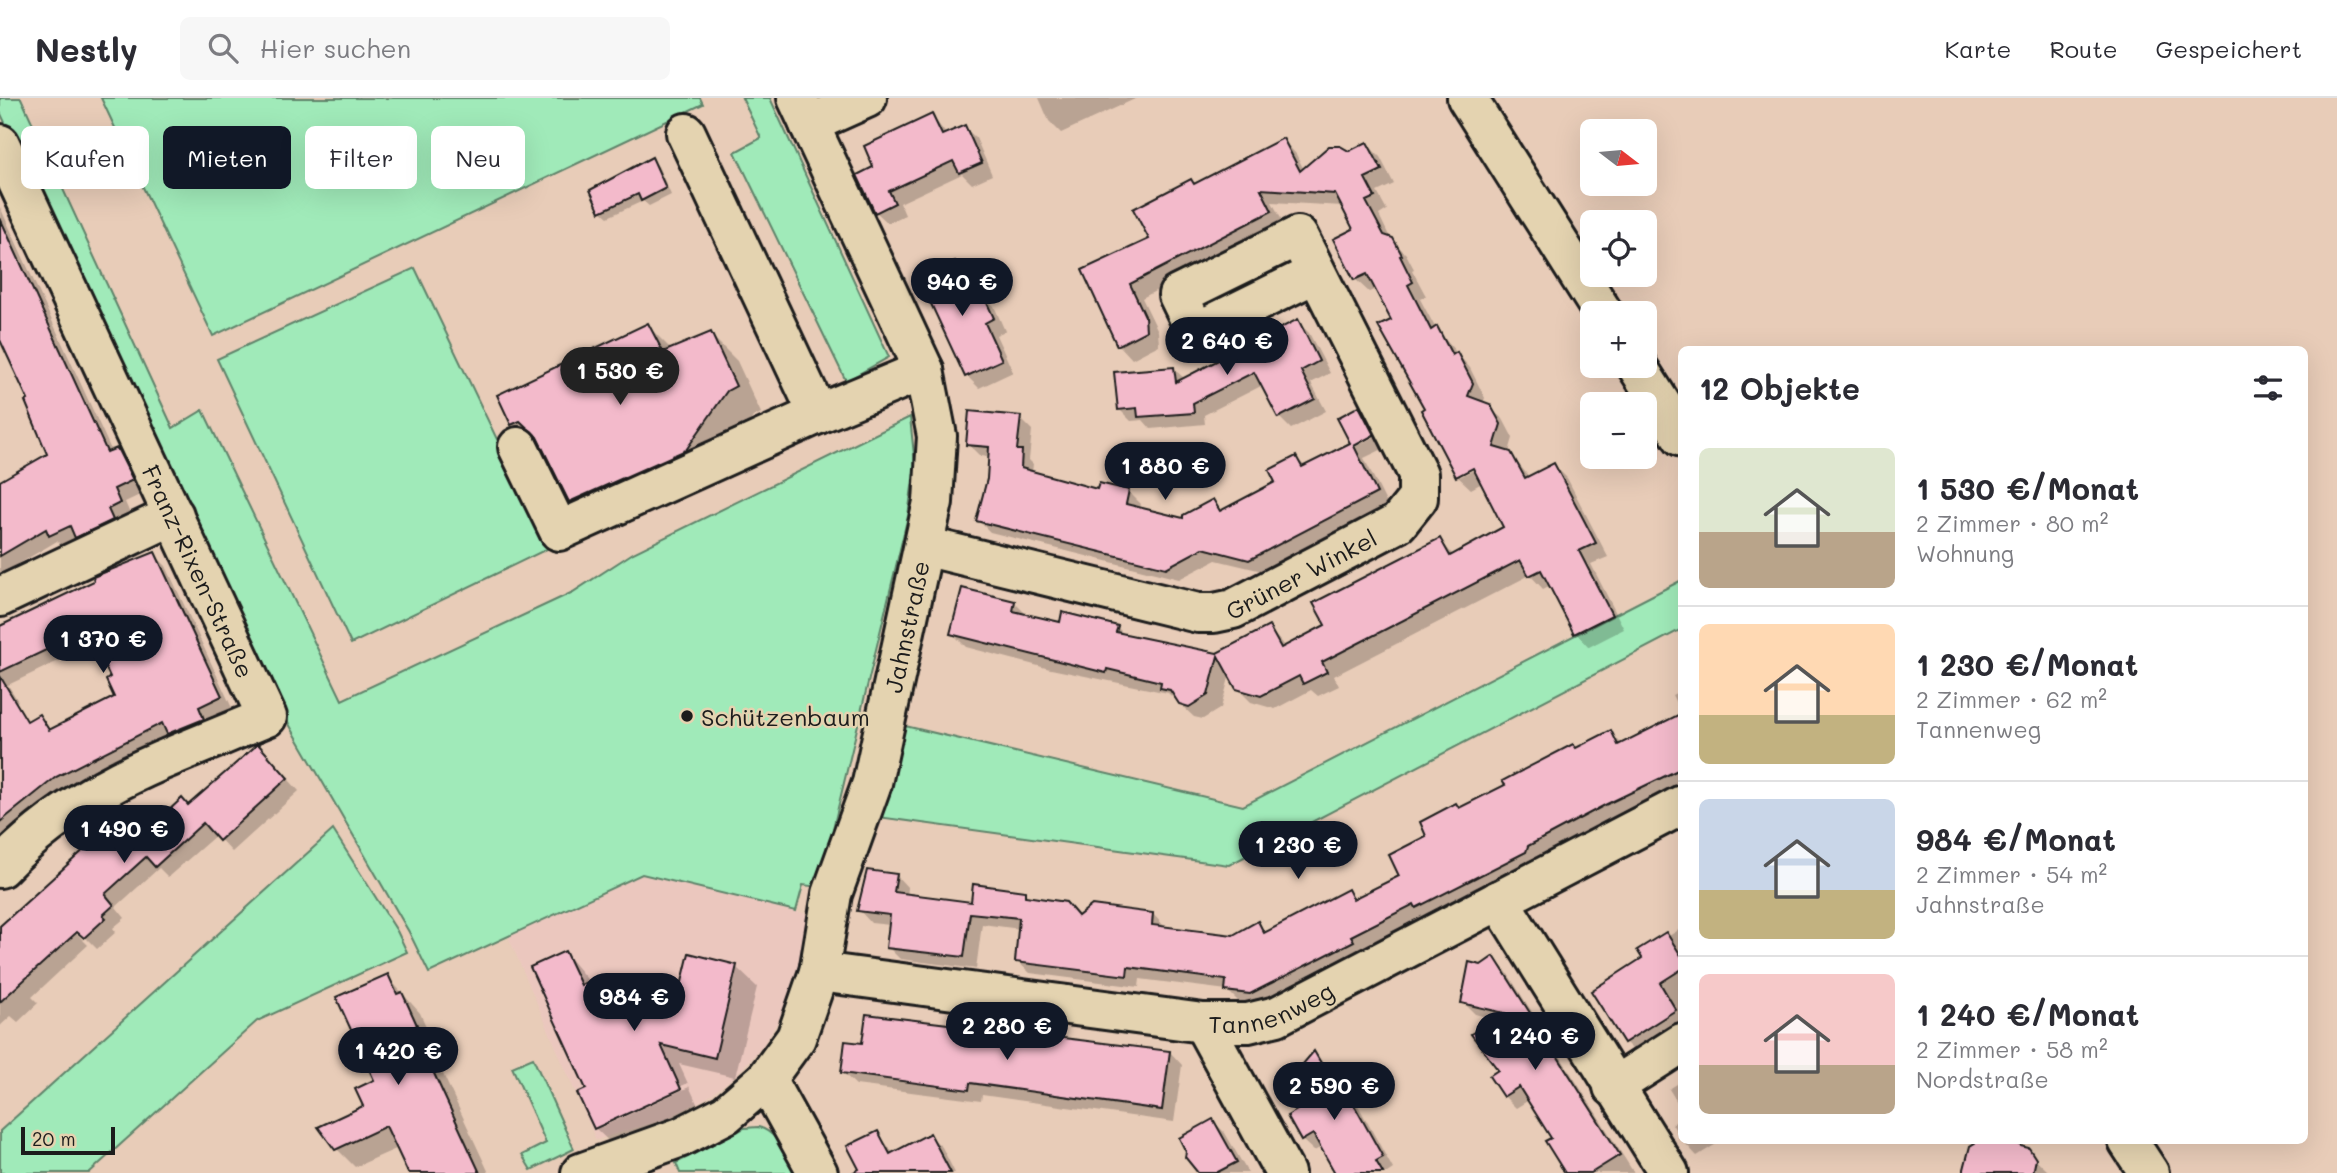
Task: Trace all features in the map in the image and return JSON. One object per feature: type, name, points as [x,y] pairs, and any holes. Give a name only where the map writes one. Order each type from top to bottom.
[{"type":"street","points":[[803,111],[867,98]]},
{"type":"street","points":[[1467,98],[1595,301]]},
{"type":"street","name":"Jahnstraße","points":[[581,1173],[701,1128],[737,1106],[766,1079],[796,1038],[819,972],[832,894],[872,783],[924,546],[933,502],[937,459],[934,414],[923,370],[803,111]]},
{"type":"street","points":[[686,133],[818,414]]},
{"type":"street","name":"Franz-Rixen-Straße","points":[[0,144],[267,717],[85,797],[30,837],[0,868]]},
{"type":"street","name":"Grüner Winkel","points":[[924,546],[1198,613],[1214,614],[1244,604],[1398,523],[1418,498],[1418,474],[1316,273]]},
{"type":"street","points":[[518,447],[559,531],[818,414],[923,370]]},
{"type":"street","points":[[1645,378],[1678,431]]},
{"type":"street","points":[[0,597],[174,515]]},
{"type":"street","name":"Tannenweg","points":[[819,972],[1203,1023],[1248,1023],[1278,1016],[1678,807]]},
{"type":"street","points":[[1499,900],[1669,1173]]},
{"type":"street","points":[[1203,1023],[1285,1173]]},
{"type":"street","points":[[1613,1087],[1678,1046]]},
{"type":"street","points":[[766,1079],[818,1173]]},
{"type":"street","points":[[2130,1144],[2148,1173]]},
{"type":"shaded area","points":[[642,874],[812,915],[794,986],[780,1018],[763,1045],[736,1075],[707,1098],[666,1119],[596,1140],[508,936]]},
{"type":"green space","points":[[0,98],[21,98],[34,126],[21,126],[21,156],[0,112]]},
{"type":"green space","points":[[101,98],[700,98],[703,104],[525,188],[525,126],[431,126],[431,189],[523,189],[213,336],[144,189],[149,189],[149,126],[114,126]]},
{"type":"green space","points":[[742,98],[770,98],[889,357],[846,381],[735,152],[761,138]]},
{"type":"green space","points":[[36,189],[63,189],[173,428],[203,410],[342,700],[573,592],[633,553],[910,417],[915,465],[908,516],[819,887],[803,885],[796,911],[642,874],[429,973],[409,932],[289,724]]},
{"type":"green space","points":[[415,268],[549,548],[351,644],[217,359]]},
{"type":"green space","points":[[1678,582],[1678,631],[1229,865],[878,817],[901,725],[1243,806]]},
{"type":"green space","points":[[333,830],[397,931],[407,952],[257,1021],[89,1173],[0,1173],[0,1131]]},
{"type":"green space","points":[[533,1058],[574,1149],[531,1170],[522,1155],[546,1143],[512,1067]]},
{"type":"green space","points":[[758,1127],[776,1139],[795,1173],[680,1173],[676,1163],[744,1128]]},
{"type":"building","points":[[932,114],[942,135],[965,125],[982,163],[959,173],[953,161],[889,191],[895,203],[875,213],[857,175],[873,167],[864,146]]},
{"type":"building","points":[[1283,138],[1300,171],[1329,146],[1340,146],[1349,151],[1367,142],[1382,170],[1365,178],[1375,197],[1366,201],[1384,235],[1393,238],[1402,255],[1400,256],[1413,282],[1408,285],[1431,330],[1437,326],[1452,355],[1457,352],[1473,383],[1468,396],[1490,404],[1501,424],[1494,447],[1511,452],[1525,478],[1554,463],[1596,543],[1579,551],[1612,615],[1574,634],[1541,570],[1529,576],[1520,560],[1322,662],[1327,672],[1303,684],[1299,676],[1261,696],[1236,689],[1218,656],[1208,695],[1189,707],[1179,704],[1170,690],[1160,688],[1161,682],[1107,669],[1106,673],[950,634],[962,588],[1015,601],[1013,611],[1060,622],[1062,612],[1118,626],[1116,632],[1217,653],[1269,626],[1281,648],[1325,625],[1313,603],[1440,538],[1450,556],[1503,527],[1473,468],[1456,477],[1421,410],[1424,408],[1378,326],[1391,320],[1367,274],[1354,280],[1333,239],[1353,229],[1335,194],[1261,189],[1272,211],[1130,284],[1145,316],[1146,331],[1117,346],[1082,270],[1149,239],[1133,209],[1191,179],[1194,184]]},
{"type":"building","points":[[652,157],[666,188],[641,201],[638,194],[600,212],[590,190]]},
{"type":"building","points":[[0,218],[107,452],[117,448],[133,480],[114,489],[120,503],[108,509],[113,520],[75,538],[70,526],[49,536],[46,529],[0,556],[0,481],[47,454],[25,401],[28,400],[0,340]]},
{"type":"building","points":[[955,261],[972,297],[982,292],[994,318],[985,323],[1002,360],[965,377],[919,278]]},
{"type":"building","points":[[1298,319],[1319,361],[1301,371],[1315,399],[1278,418],[1254,372],[1193,403],[1194,413],[1138,417],[1137,408],[1118,410],[1114,372],[1174,367],[1176,382]]},
{"type":"building","points":[[648,323],[663,352],[711,332],[736,386],[727,391],[686,450],[569,502],[537,437],[520,421],[511,425],[497,395]]},
{"type":"building","points":[[1359,406],[1374,435],[1354,446],[1377,493],[1249,560],[1203,548],[1166,568],[976,521],[987,479],[989,447],[966,445],[969,411],[1021,416],[1017,450],[1022,450],[1021,468],[1097,489],[1099,483],[1129,490],[1126,504],[1183,518],[1183,515],[1213,499],[1220,511],[1275,482],[1269,470],[1296,456],[1302,467],[1350,443],[1337,418]]},
{"type":"building","points":[[155,552],[222,696],[199,707],[204,719],[167,734],[162,723],[56,777],[0,822],[0,676],[27,721],[39,714],[49,730],[114,697],[106,680],[110,677],[88,630],[0,672],[0,626],[94,581],[93,577]]},
{"type":"building","points":[[1678,715],[1678,770],[1605,805],[1528,846],[1526,852],[1416,908],[1414,904],[1351,936],[1354,941],[1250,994],[1225,991],[1226,980],[1128,967],[1127,976],[1015,962],[1019,918],[970,913],[964,957],[886,948],[890,915],[857,911],[867,870],[897,874],[894,892],[971,902],[973,884],[1025,891],[1025,896],[1066,902],[1078,916],[1092,905],[1153,913],[1152,925],[1233,935],[1258,921],[1264,933],[1348,889],[1353,899],[1399,876],[1389,855],[1426,836],[1420,822],[1456,803],[1459,808],[1505,785],[1502,781],[1573,744],[1576,748],[1611,730],[1618,745]]},
{"type":"building","points":[[258,744],[288,778],[219,841],[203,823],[155,867],[146,857],[105,894],[114,905],[103,915],[106,918],[84,938],[77,932],[0,1002],[0,926],[131,807],[150,828],[182,798],[188,805]]},
{"type":"building","points":[[1666,932],[1678,951],[1678,972],[1660,983],[1676,1010],[1624,1043],[1591,991],[1642,958],[1637,950]]},
{"type":"building","points":[[565,951],[581,985],[590,980],[606,1014],[628,995],[639,992],[651,993],[676,1007],[689,953],[737,965],[715,1058],[661,1045],[681,1089],[594,1129],[577,1093],[586,1089],[530,967]]},
{"type":"building","points":[[1494,956],[1620,1155],[1591,1173],[1565,1173],[1545,1141],[1551,1138],[1519,1087],[1503,1097],[1489,1076],[1498,1070],[1471,1034],[1504,1013],[1461,1003],[1469,962],[1481,965]]},
{"type":"building","points":[[388,974],[397,994],[402,992],[417,1025],[413,1028],[480,1173],[408,1173],[386,1126],[335,1150],[318,1127],[363,1106],[355,1089],[374,1080],[336,997]]},
{"type":"building","points":[[866,1014],[1170,1051],[1162,1110],[970,1083],[969,1090],[841,1073],[845,1041],[862,1043]]},
{"type":"building","points":[[1314,1051],[1328,1075],[1331,1073],[1339,1087],[1343,1085],[1383,1157],[1376,1161],[1383,1173],[1335,1173],[1313,1134],[1301,1141],[1287,1116],[1307,1104],[1299,1090],[1305,1087],[1296,1072]]},
{"type":"building","points":[[1213,1119],[1237,1162],[1216,1173],[1198,1173],[1185,1157],[1186,1152],[1179,1138]]},
{"type":"building","points":[[878,1131],[890,1154],[930,1133],[951,1173],[852,1173],[859,1169],[847,1146]]},
{"type":"building","points":[[2019,1144],[2029,1148],[2036,1159],[2033,1173],[1963,1173],[1970,1146]]},
{"type":"place","name":"Schützenbaum","points":[[687,716]]}]
